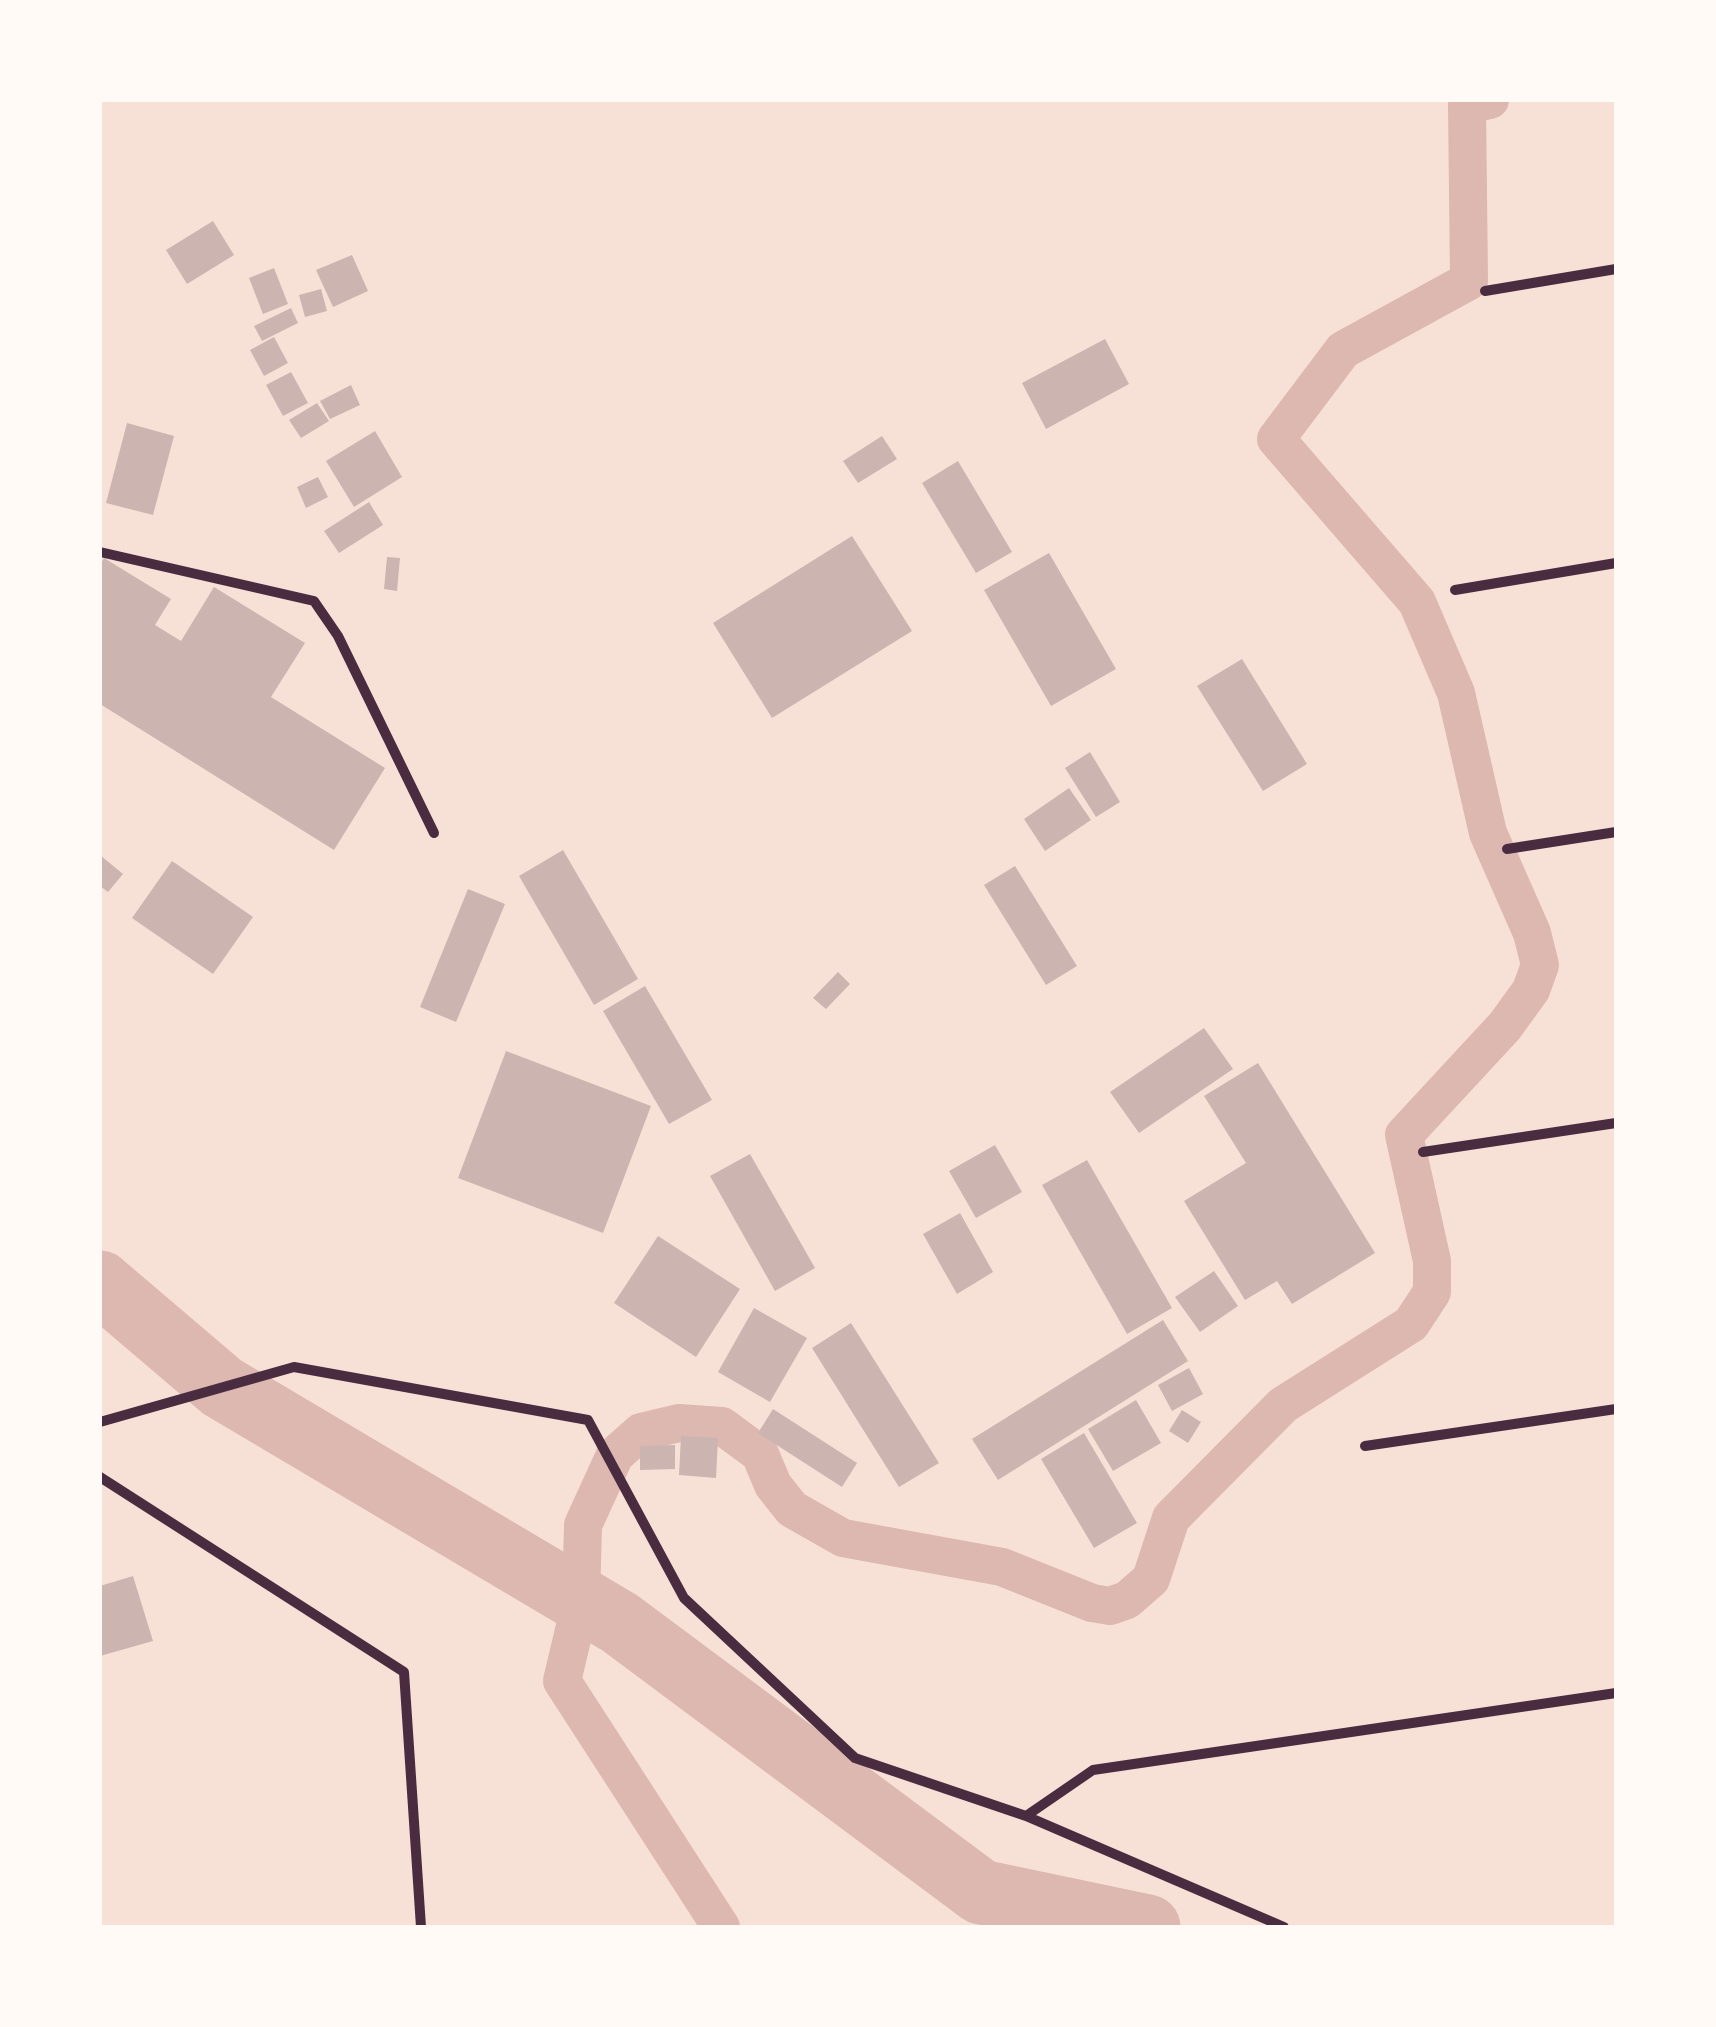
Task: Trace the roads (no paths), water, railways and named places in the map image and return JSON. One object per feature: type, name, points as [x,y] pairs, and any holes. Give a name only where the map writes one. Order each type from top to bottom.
[{"type":"street","points":[[1485,291],[1616,269]]},
{"type":"street","points":[[100,552],[314,602],[338,636],[434,833]]},
{"type":"street","points":[[1455,590],[1616,563]]},
{"type":"street","points":[[1507,848],[1616,832]]},
{"type":"street","points":[[1424,1152],[1616,1123]]},
{"type":"street","points":[[100,1422],[294,1368],[588,1420],[684,1598],[854,1758],[1026,1816],[1284,1927]]},
{"type":"street","points":[[1365,1446],[1616,1409]]},
{"type":"street","points":[[100,1477],[404,1672],[421,1927]]},
{"type":"street","points":[[1026,1816],[1093,1770],[1616,1692]]},
{"type":"waterway","points":[[721,1927],[562,1681],[581,1601],[583,1525],[615,1455],[641,1432],[679,1423],[722,1426],[760,1454],[773,1485],[792,1509],[843,1538],[1002,1567],[1092,1603],[1110,1606],[1127,1600],[1151,1579],[1171,1518],[1283,1405],[1411,1324],[1432,1292],[1432,1261],[1404,1135],[1505,1026],[1531,990],[1540,965],[1532,933],[1488,833],[1456,693],[1417,602],[1276,439],[1343,350],[1469,281],[1467,105],[1490,100]]},
{"type":"waterway","points":[[100,1283],[222,1387],[620,1623],[981,1892],[1148,1927]]}]
